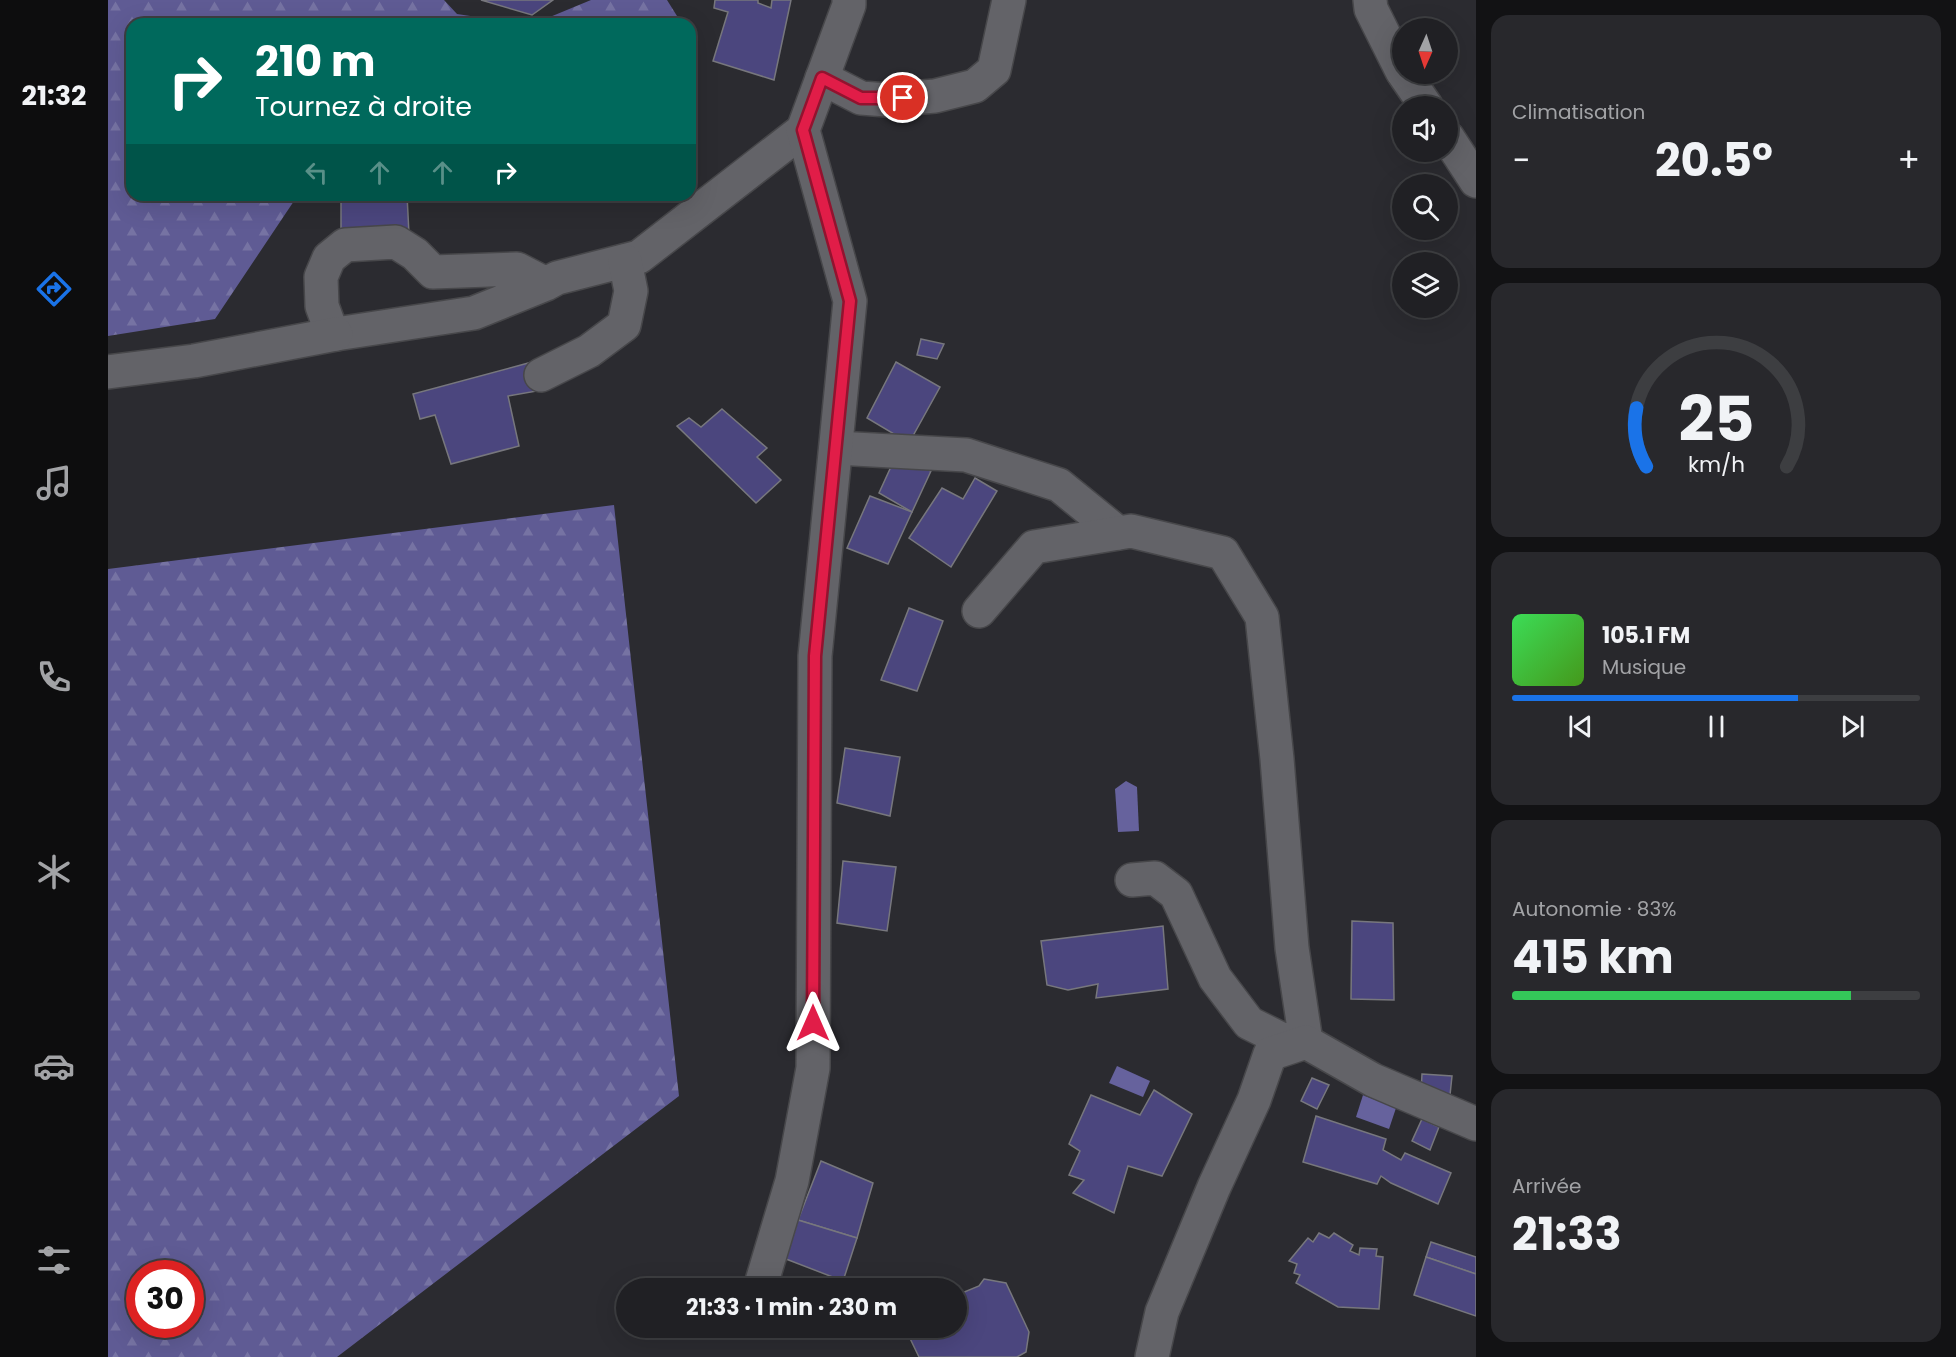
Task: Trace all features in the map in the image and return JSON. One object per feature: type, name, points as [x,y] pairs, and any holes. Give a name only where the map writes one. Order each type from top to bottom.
[{"type":"street","points":[[108,372],[194,361],[336,334],[474,313],[557,278],[639,257],[803,130],[849,0]]},
{"type":"street","points":[[822,78],[861,98],[887,100],[935,96],[975,86],[994,70],[1009,0]]},
{"type":"street","points":[[1370,0],[1371,9],[1392,50]]},
{"type":"street","points":[[763,1278],[792,1180],[813,1068],[815,656],[850,301],[803,130]]},
{"type":"street","points":[[1458,153],[1476,181]]},
{"type":"street","points":[[336,334],[329,325],[322,306],[321,277],[329,258],[345,245],[396,242],[415,254],[433,272],[517,269],[546,284]]},
{"type":"street","points":[[541,375],[589,351],[624,325],[631,291],[625,261]]},
{"type":"street","points":[[836,448],[966,455],[1059,485],[1118,533]]},
{"type":"street","points":[[979,611],[1034,547],[1131,531],[1223,553],[1262,617],[1277,759],[1292,948],[1306,1042]]},
{"type":"street","points":[[1131,880],[1155,878],[1176,894],[1215,978],[1249,1023],[1281,1039],[1306,1042],[1373,1080],[1476,1124]]},
{"type":"street","points":[[1152,1357],[1162,1312],[1214,1187],[1254,1100],[1270,1054],[1306,1042]]},
{"type":"green space","points":[[108,0],[444,0],[457,14],[483,18],[126,18],[126,201],[294,201],[215,319],[108,336]]},
{"type":"green space","points":[[591,0],[667,0],[678,18],[548,18]]},
{"type":"green space","points":[[614,505],[679,1096],[337,1357],[108,1357],[108,569]]},
{"type":"shaded area","points":[[1126,781],[1137,787],[1139,831],[1118,832],[1115,789]]},
{"type":"shaded area","points":[[1117,1066],[1150,1081],[1143,1097],[1109,1083]]},
{"type":"shaded area","points":[[1363,1095],[1396,1108],[1389,1129],[1356,1117]]},
{"type":"building","points":[[481,0],[553,0],[532,15]]},
{"type":"building","points":[[715,0],[758,0],[758,3],[771,8],[772,0],[791,0],[774,80],[713,61],[728,12],[714,8]]},
{"type":"building","points":[[341,201],[407,201],[409,234],[341,233]]},
{"type":"building","points":[[921,339],[944,344],[937,359],[917,355]]},
{"type":"building","points":[[532,362],[537,391],[508,396],[519,446],[451,464],[435,415],[420,419],[413,394]]},
{"type":"building","points":[[896,362],[940,387],[909,443],[867,418]]},
{"type":"building","points":[[722,409],[767,448],[757,457],[781,480],[756,503],[677,426],[689,418],[701,427]]},
{"type":"building","points":[[895,458],[931,471],[912,512],[879,493]]},
{"type":"building","points":[[975,478],[997,491],[951,567],[909,538],[942,488],[963,499]]},
{"type":"building","points":[[870,496],[912,512],[888,564],[847,548]]},
{"type":"building","points":[[909,608],[943,621],[917,691],[881,680]]},
{"type":"building","points":[[845,748],[900,757],[890,816],[837,803]]},
{"type":"building","points":[[843,861],[896,867],[887,931],[837,923]]},
{"type":"building","points":[[1352,921],[1393,923],[1394,1000],[1351,999]]},
{"type":"building","points":[[1163,926],[1168,989],[1096,998],[1098,984],[1068,990],[1047,985],[1041,941]]},
{"type":"building","points":[[1422,1074],[1452,1076],[1450,1095],[1421,1093]]},
{"type":"building","points":[[1312,1078],[1329,1085],[1317,1109],[1301,1101]]},
{"type":"building","points":[[1154,1090],[1192,1114],[1162,1176],[1128,1166],[1114,1213],[1073,1193],[1084,1180],[1069,1175],[1080,1151],[1069,1144],[1091,1095],[1140,1115]]},
{"type":"building","points":[[1316,1116],[1386,1139],[1383,1150],[1401,1160],[1405,1153],[1451,1173],[1438,1204],[1391,1183],[1381,1176],[1377,1184],[1303,1162]]},
{"type":"building","points":[[1422,1119],[1439,1127],[1430,1150],[1412,1141]]},
{"type":"building","points":[[821,1161],[873,1183],[857,1238],[798,1220]]},
{"type":"building","points":[[798,1220],[857,1238],[844,1278],[835,1278],[786,1259]]},
{"type":"building","points":[[1319,1233],[1329,1238],[1334,1233],[1353,1245],[1350,1251],[1359,1255],[1360,1248],[1377,1249],[1376,1256],[1383,1257],[1379,1309],[1338,1307],[1296,1283],[1300,1275],[1294,1273],[1297,1264],[1289,1261],[1308,1238],[1313,1242]]},
{"type":"building","points":[[1431,1242],[1476,1257],[1476,1274],[1426,1257]]},
{"type":"building","points":[[1426,1257],[1476,1274],[1476,1316],[1414,1295]]},
{"type":"building","points":[[984,1279],[1006,1283],[1029,1332],[1026,1352],[1017,1357],[919,1357],[910,1338],[967,1338],[967,1291],[979,1286]]},
{"type":"route","points":[[813,1023],[815,656],[850,301],[803,130],[822,78],[861,98],[887,100],[903,98]]}]
